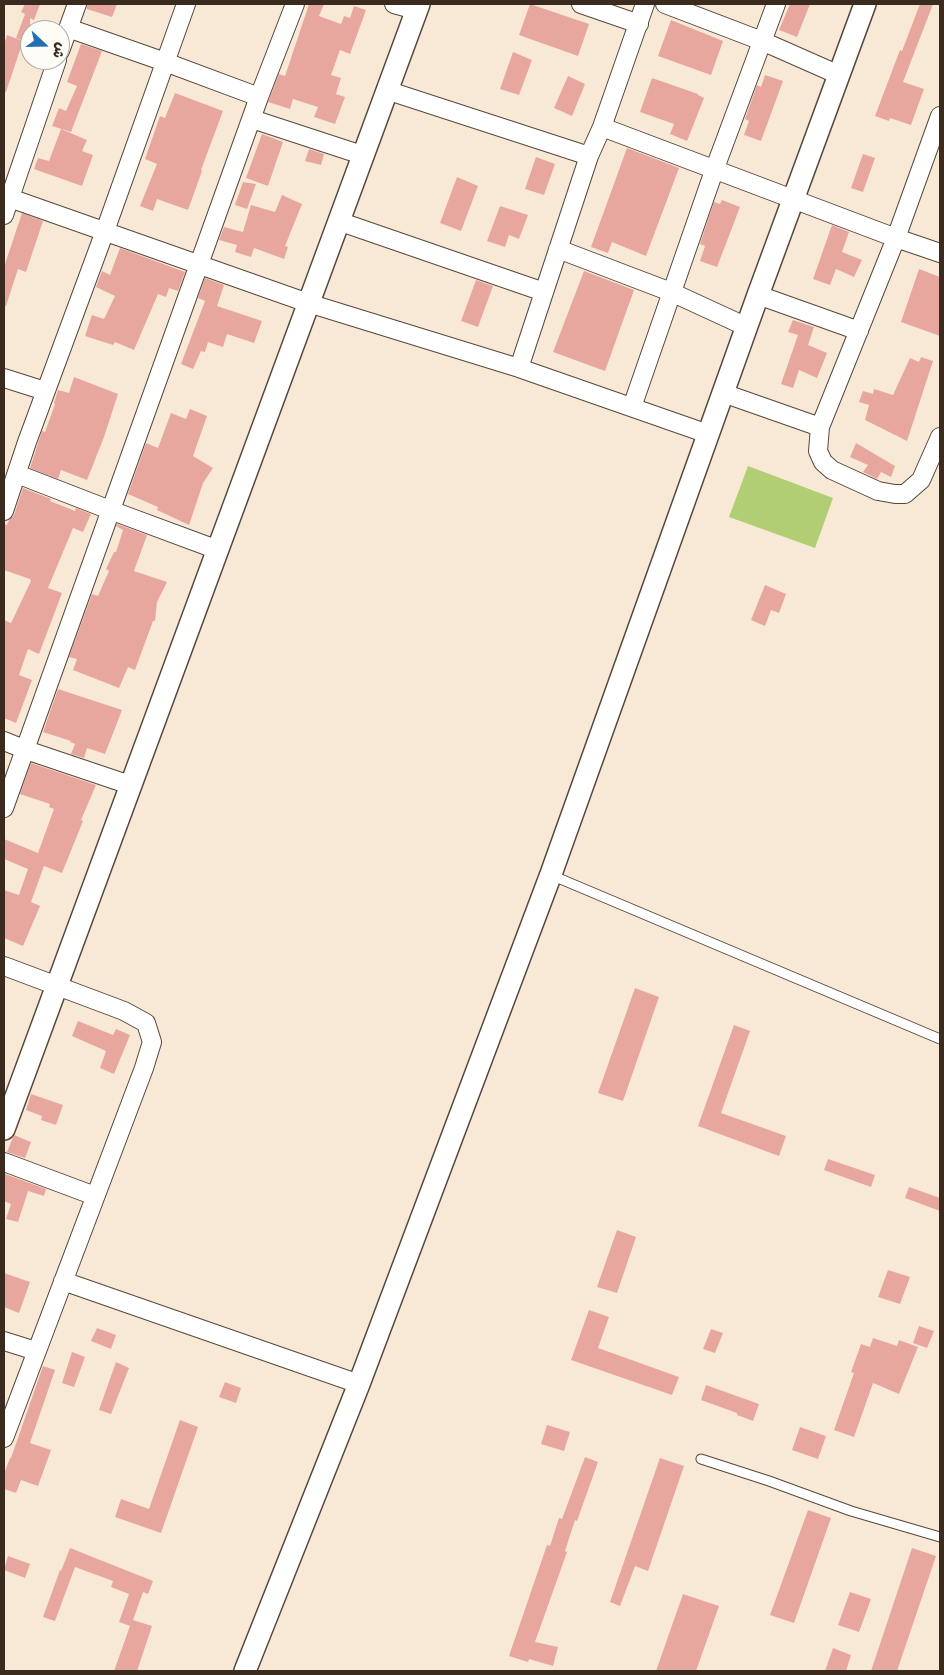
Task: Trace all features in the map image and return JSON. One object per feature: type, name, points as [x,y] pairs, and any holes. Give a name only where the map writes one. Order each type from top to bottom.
[{"type":"street","points":[[70,23],[77,4]]},
{"type":"street","points":[[4,511],[45,391],[105,231],[186,4]]},
{"type":"street","points":[[4,808],[259,97],[295,4]]},
{"type":"street","points":[[4,1128],[362,154],[418,7],[394,4]]},
{"type":"street","points":[[581,4],[639,24]]},
{"type":"street","points":[[519,368],[589,156],[602,126],[645,4]]},
{"type":"street","points":[[665,4],[762,41],[839,75]]},
{"type":"street","points":[[632,408],[715,168],[776,4]]},
{"type":"street","points":[[245,1671],[359,1384],[551,874],[758,295],[865,4]]},
{"type":"street","points":[[70,29],[259,97]]},
{"type":"street","points":[[4,215],[7,197],[53,70]]},
{"type":"street","points":[[386,90],[589,156]]},
{"type":"street","points":[[940,116],[896,238],[820,426],[818,451],[823,462],[832,470],[878,491],[905,494],[921,480],[940,437]]},
{"type":"street","points":[[252,119],[362,154]]},
{"type":"street","points":[[602,126],[940,253]]},
{"type":"street","points":[[7,197],[308,302],[519,368],[708,434]]},
{"type":"street","points":[[338,221],[544,292]]},
{"type":"street","points":[[558,249],[671,292],[747,327]]},
{"type":"street","points":[[758,295],[859,331]]},
{"type":"street","points":[[4,378],[45,391]]},
{"type":"street","points":[[723,393],[820,426]]},
{"type":"street","points":[[17,474],[218,550]]},
{"type":"street","points":[[4,741],[130,784]]},
{"type":"street","points":[[4,966],[124,1011],[146,1024],[152,1042],[144,1068],[4,1438]]},
{"type":"street","points":[[4,1162],[96,1196]]},
{"type":"street","points":[[63,1281],[359,1384]]},
{"type":"street","points":[[4,1341],[36,1351]]},
{"type":"lane","points":[[551,874],[940,1039]]},
{"type":"lane","points":[[701,1459],[769,1481],[851,1512],[940,1536]]},
{"type":"green space","points":[[748,466],[833,498],[815,548],[729,517]]},
{"type":"building","points":[[25,4],[40,4],[34,20],[30,18],[30,20],[23,20],[25,14],[21,12]]},
{"type":"building","points":[[87,4],[117,4],[112,17],[87,9]]},
{"type":"building","points":[[309,4],[324,4],[319,16],[341,24],[344,16],[350,18],[354,6],[366,10],[350,54],[340,50],[331,75],[341,78],[336,94],[345,97],[335,124],[314,117],[318,107],[293,99],[290,109],[268,102],[279,74],[285,76]]},
{"type":"building","points":[[530,4],[589,24],[578,56],[519,35]]},
{"type":"building","points":[[790,4],[810,4],[797,37],[779,30]]},
{"type":"building","points":[[920,4],[933,4],[903,82],[924,89],[911,125],[890,118],[889,121],[875,116]]},
{"type":"building","points":[[671,20],[723,41],[711,75],[658,56]]},
{"type":"building","points":[[20,27],[20,39],[16,38]]},
{"type":"building","points":[[7,35],[20,40],[20,50],[6,92],[4,91],[4,45]]},
{"type":"building","points":[[81,44],[102,51],[71,132],[52,126],[59,108],[66,111],[77,86],[67,82]]},
{"type":"building","points":[[513,52],[532,60],[519,95],[500,89]]},
{"type":"building","points":[[765,75],[783,81],[761,141],[744,135],[749,121],[745,119],[757,85],[761,87]]},
{"type":"building","points":[[568,76],[585,84],[572,116],[554,108]]},
{"type":"building","points":[[652,78],[698,94],[704,98],[687,141],[670,134],[674,124],[640,112]]},
{"type":"building","points":[[175,93],[223,111],[188,210],[157,199],[153,211],[140,206],[157,164],[145,159],[160,116],[165,118]]},
{"type":"building","points":[[61,129],[87,140],[82,151],[93,155],[82,186],[34,169],[38,158],[49,161]]},
{"type":"building","points":[[262,134],[283,142],[268,186],[246,178]]},
{"type":"building","points":[[627,148],[679,168],[646,256],[612,242],[608,253],[591,247]]},
{"type":"building","points":[[309,149],[324,154],[321,165],[305,161]]},
{"type":"building","points":[[863,154],[875,158],[863,192],[851,188]]},
{"type":"building","points":[[536,157],[555,164],[544,195],[525,189]]},
{"type":"building","points":[[457,177],[478,186],[461,231],[440,223]]},
{"type":"building","points":[[243,182],[256,184],[247,209],[235,205]]},
{"type":"building","points":[[282,195],[302,204],[285,246],[288,247],[284,259],[254,248],[251,257],[235,252],[237,245],[219,240],[224,227],[243,232],[251,205],[275,212]]},
{"type":"building","points":[[722,200],[740,207],[717,267],[700,261],[705,246],[700,244],[714,202],[720,204]]},
{"type":"building","points":[[500,206],[528,215],[519,239],[509,235],[505,247],[487,241]]},
{"type":"building","points":[[22,213],[43,221],[26,272],[18,269],[6,306],[4,306],[4,267]]},
{"type":"building","points":[[832,225],[849,232],[842,252],[862,260],[854,277],[836,269],[830,285],[813,279]]},
{"type":"building","points":[[120,248],[185,272],[178,291],[169,288],[166,297],[158,294],[134,350],[115,342],[113,345],[85,336],[92,315],[104,319],[115,296],[96,287],[102,271],[110,275]]},
{"type":"building","points":[[919,269],[940,277],[940,336],[901,322]]},
{"type":"building","points":[[584,271],[634,290],[605,371],[553,352]]},
{"type":"building","points":[[205,278],[224,285],[217,306],[262,321],[254,343],[227,334],[223,347],[208,342],[205,352],[201,351],[193,369],[181,364],[205,301],[198,298]]},
{"type":"building","points":[[476,280],[493,286],[478,327],[461,321]]},
{"type":"building","points":[[793,320],[814,327],[808,345],[827,353],[817,378],[799,370],[793,388],[781,384],[798,335],[788,332]]},
{"type":"building","points":[[921,357],[933,361],[907,441],[865,420],[869,405],[859,402],[863,391],[873,394],[874,389],[893,395],[910,358],[919,362]]},
{"type":"building","points":[[74,377],[118,394],[87,480],[61,470],[58,479],[30,468],[42,431],[45,432],[58,390],[69,393]]},
{"type":"building","points":[[190,409],[207,416],[193,456],[213,468],[203,483],[189,525],[157,510],[158,507],[128,494],[146,443],[158,448],[171,413],[186,419]]},
{"type":"building","points":[[856,443],[895,466],[891,477],[881,472],[877,479],[863,472],[868,465],[850,457]]},
{"type":"building","points":[[23,488],[75,511],[76,508],[91,514],[83,532],[73,528],[48,588],[62,593],[39,654],[28,649],[19,675],[32,680],[16,723],[4,718],[4,620],[11,623],[31,581],[4,570],[4,524],[7,525],[14,515]]},
{"type":"building","points":[[117,524],[147,535],[134,571],[167,582],[157,602],[155,621],[153,621],[135,670],[128,667],[119,688],[73,670],[77,659],[69,657],[92,594],[98,596],[109,571],[106,569],[114,552],[116,552],[123,530],[116,526]]},
{"type":"building","points":[[765,585],[786,594],[779,613],[771,610],[765,626],[751,620]]},
{"type":"building","points":[[58,689],[122,710],[105,754],[87,748],[84,758],[71,754],[75,744],[43,732]]},
{"type":"building","points":[[31,763],[96,785],[62,873],[44,866],[31,902],[40,906],[23,946],[4,938],[4,890],[19,895],[28,869],[4,859],[4,839],[38,853],[54,809],[49,807],[50,804],[20,794]]},
{"type":"building","points":[[635,988],[659,997],[623,1101],[598,1093]]},
{"type":"building","points":[[78,1021],[113,1035],[116,1029],[130,1035],[114,1074],[100,1068],[106,1051],[72,1036]]},
{"type":"building","points":[[734,1025],[750,1031],[721,1113],[786,1136],[779,1156],[698,1126]]},
{"type":"building","points":[[31,1094],[63,1105],[56,1125],[41,1120],[42,1116],[26,1110]]},
{"type":"building","points":[[14,1135],[31,1142],[25,1158],[7,1152]]},
{"type":"building","points":[[828,1159],[875,1175],[871,1187],[824,1170]]},
{"type":"building","points":[[5,1174],[46,1189],[44,1196],[28,1191],[18,1222],[6,1219],[11,1204],[4,1201]]},
{"type":"building","points":[[909,1187],[940,1198],[940,1211],[905,1198]]},
{"type":"building","points":[[617,1230],[636,1237],[617,1293],[597,1287]]},
{"type":"building","points":[[888,1270],[910,1277],[900,1304],[878,1297]]},
{"type":"building","points":[[4,1273],[30,1282],[19,1313],[4,1307]]},
{"type":"building","points":[[589,1310],[609,1317],[598,1348],[679,1377],[672,1395],[571,1360]]},
{"type":"building","points":[[919,1326],[934,1331],[927,1348],[913,1343]]},
{"type":"building","points":[[97,1328],[116,1335],[111,1349],[91,1341]]},
{"type":"building","points":[[711,1329],[723,1333],[715,1353],[703,1349]]},
{"type":"building","points":[[873,1338],[897,1346],[899,1340],[918,1347],[899,1394],[873,1383],[854,1437],[834,1430],[854,1373],[851,1372],[861,1344],[870,1347]]},
{"type":"building","points":[[72,1352],[85,1357],[74,1387],[62,1383]]},
{"type":"building","points":[[116,1362],[129,1368],[111,1414],[99,1410]]},
{"type":"building","points":[[43,1366],[55,1370],[30,1443],[51,1450],[38,1486],[21,1480],[16,1493],[4,1489],[4,1474]]},
{"type":"building","points":[[225,1382],[241,1388],[236,1403],[219,1397]]},
{"type":"building","points":[[706,1385],[759,1404],[753,1421],[701,1400]]},
{"type":"building","points":[[180,1420],[198,1427],[161,1533],[115,1517],[121,1499],[149,1509]]},
{"type":"building","points":[[547,1425],[570,1432],[564,1451],[541,1444]]},
{"type":"building","points":[[800,1427],[826,1436],[818,1459],[792,1450]]},
{"type":"building","points":[[585,1457],[598,1462],[577,1521],[575,1520],[565,1551],[567,1552],[535,1642],[558,1647],[553,1666],[529,1659],[528,1662],[509,1656],[547,1545],[550,1546],[559,1518],[562,1519]]},
{"type":"building","points":[[660,1458],[684,1466],[648,1571],[635,1566],[620,1606],[610,1602]]},
{"type":"building","points":[[808,1510],[831,1518],[794,1623],[770,1615]]},
{"type":"building","points":[[70,1548],[153,1581],[148,1594],[143,1592],[133,1620],[152,1626],[137,1671],[114,1671],[130,1626],[119,1622],[129,1594],[111,1587],[113,1581],[75,1567],[55,1621],[43,1617]]},
{"type":"building","points":[[912,1548],[936,1556],[897,1671],[871,1671]]},
{"type":"building","points":[[8,1556],[30,1564],[25,1578],[4,1570]]},
{"type":"building","points":[[850,1592],[871,1599],[859,1632],[838,1625]]},
{"type":"building","points":[[683,1594],[719,1606],[696,1671],[656,1671]]},
{"type":"building","points":[[833,1648],[851,1655],[846,1671],[825,1671]]}]
